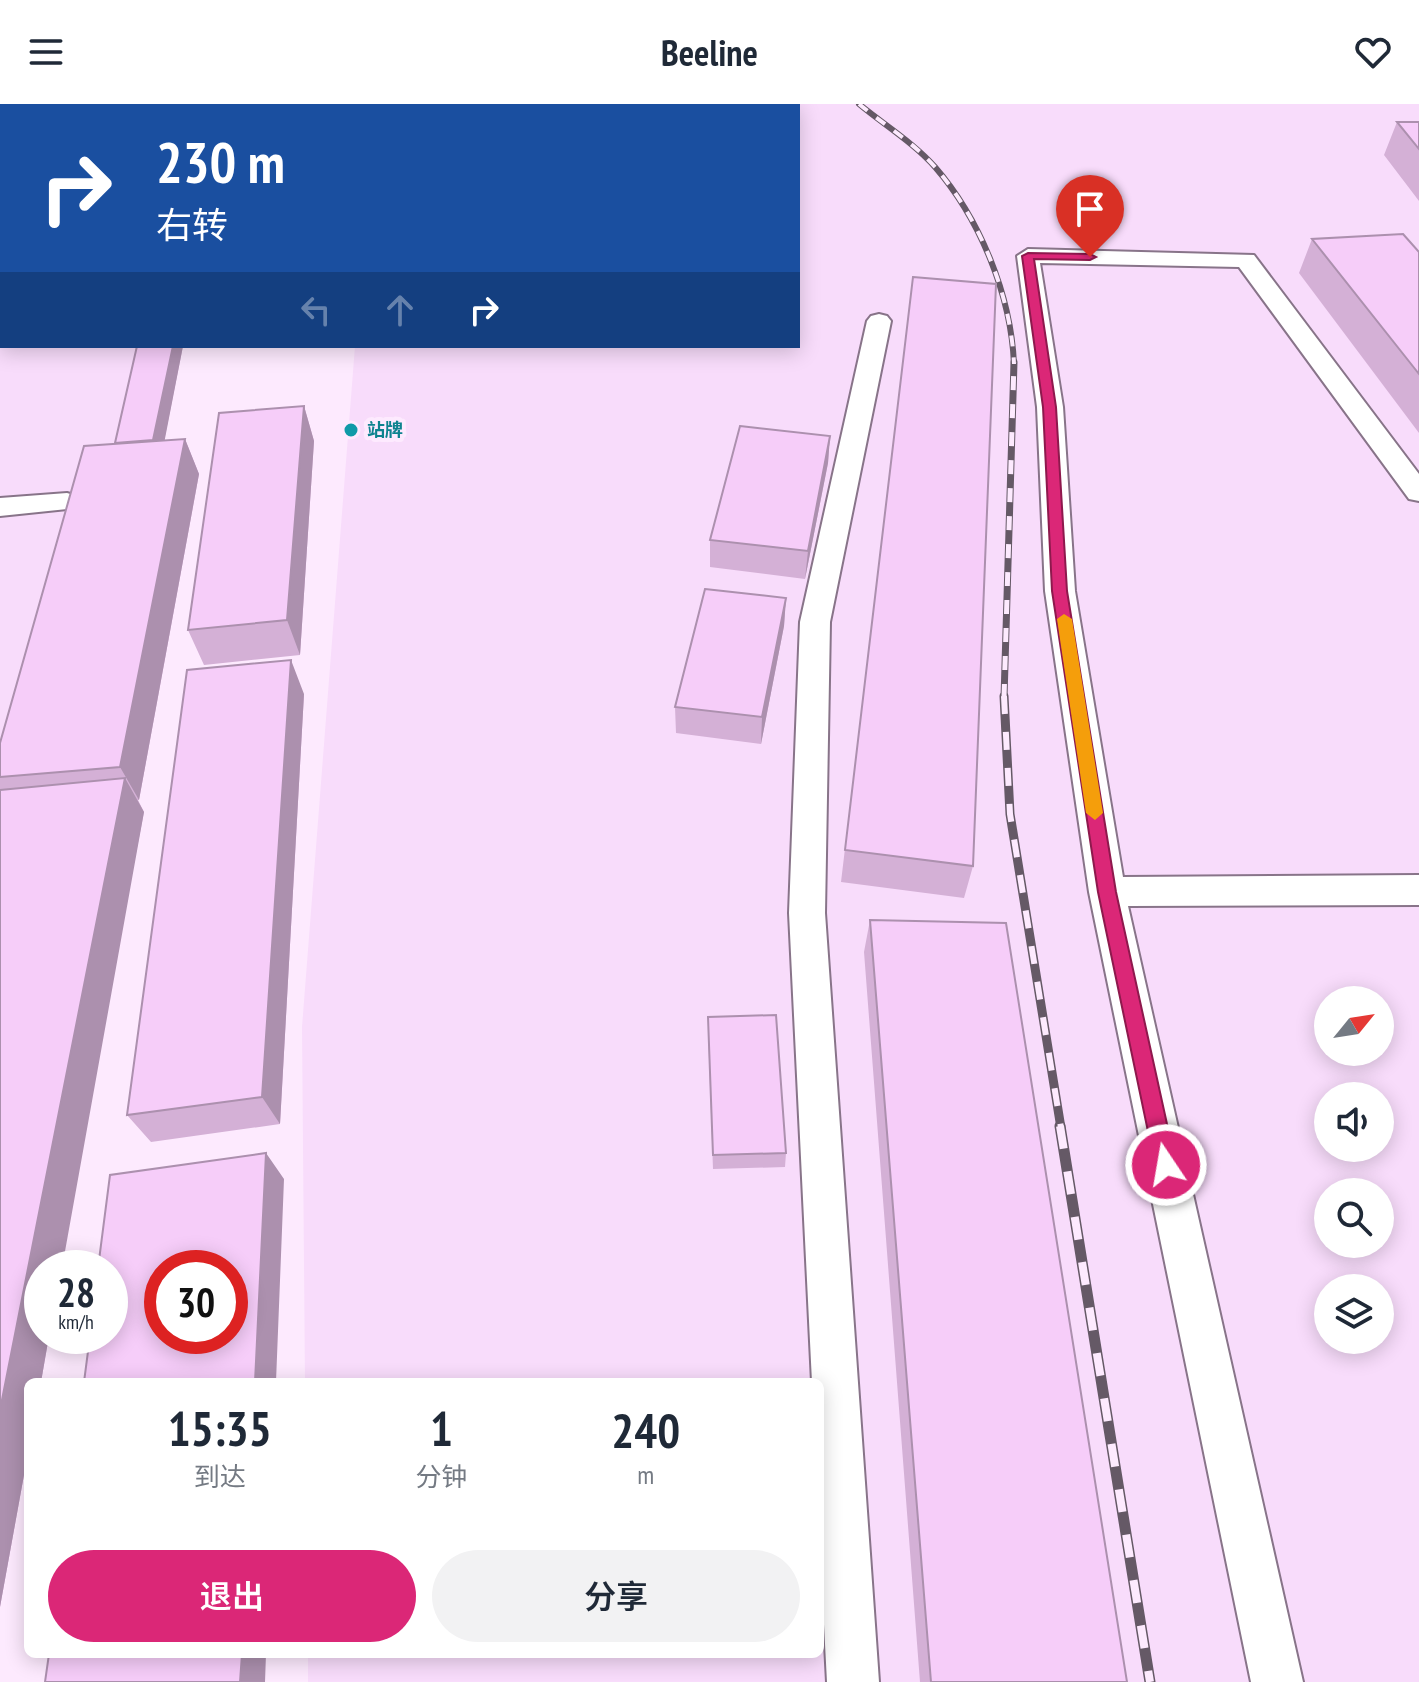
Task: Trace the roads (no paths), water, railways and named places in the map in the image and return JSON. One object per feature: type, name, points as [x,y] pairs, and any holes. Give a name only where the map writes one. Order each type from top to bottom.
[{"type":"street","points":[[1277,1682],[1107,892],[1060,591],[1050,407],[1028,256],[1246,260],[1419,493]]},
{"type":"street","points":[[853,1682],[807,913],[815,622],[879,321]]},
{"type":"street","points":[[0,507],[67,502]]},
{"type":"street","points":[[1107,892],[1419,890]]},
{"type":"railway","points":[[859,104],[927,158],[966,210],[1000,285],[1012,338],[1014,363]]},
{"type":"railway","points":[[1004,697],[1014,363]]},
{"type":"railway","points":[[1004,697],[1010,814],[1061,1128]]},
{"type":"railway","points":[[1060,1126],[1150,1682]]},
{"type":"place","name":"站牌","points":[[351,430]]}]
